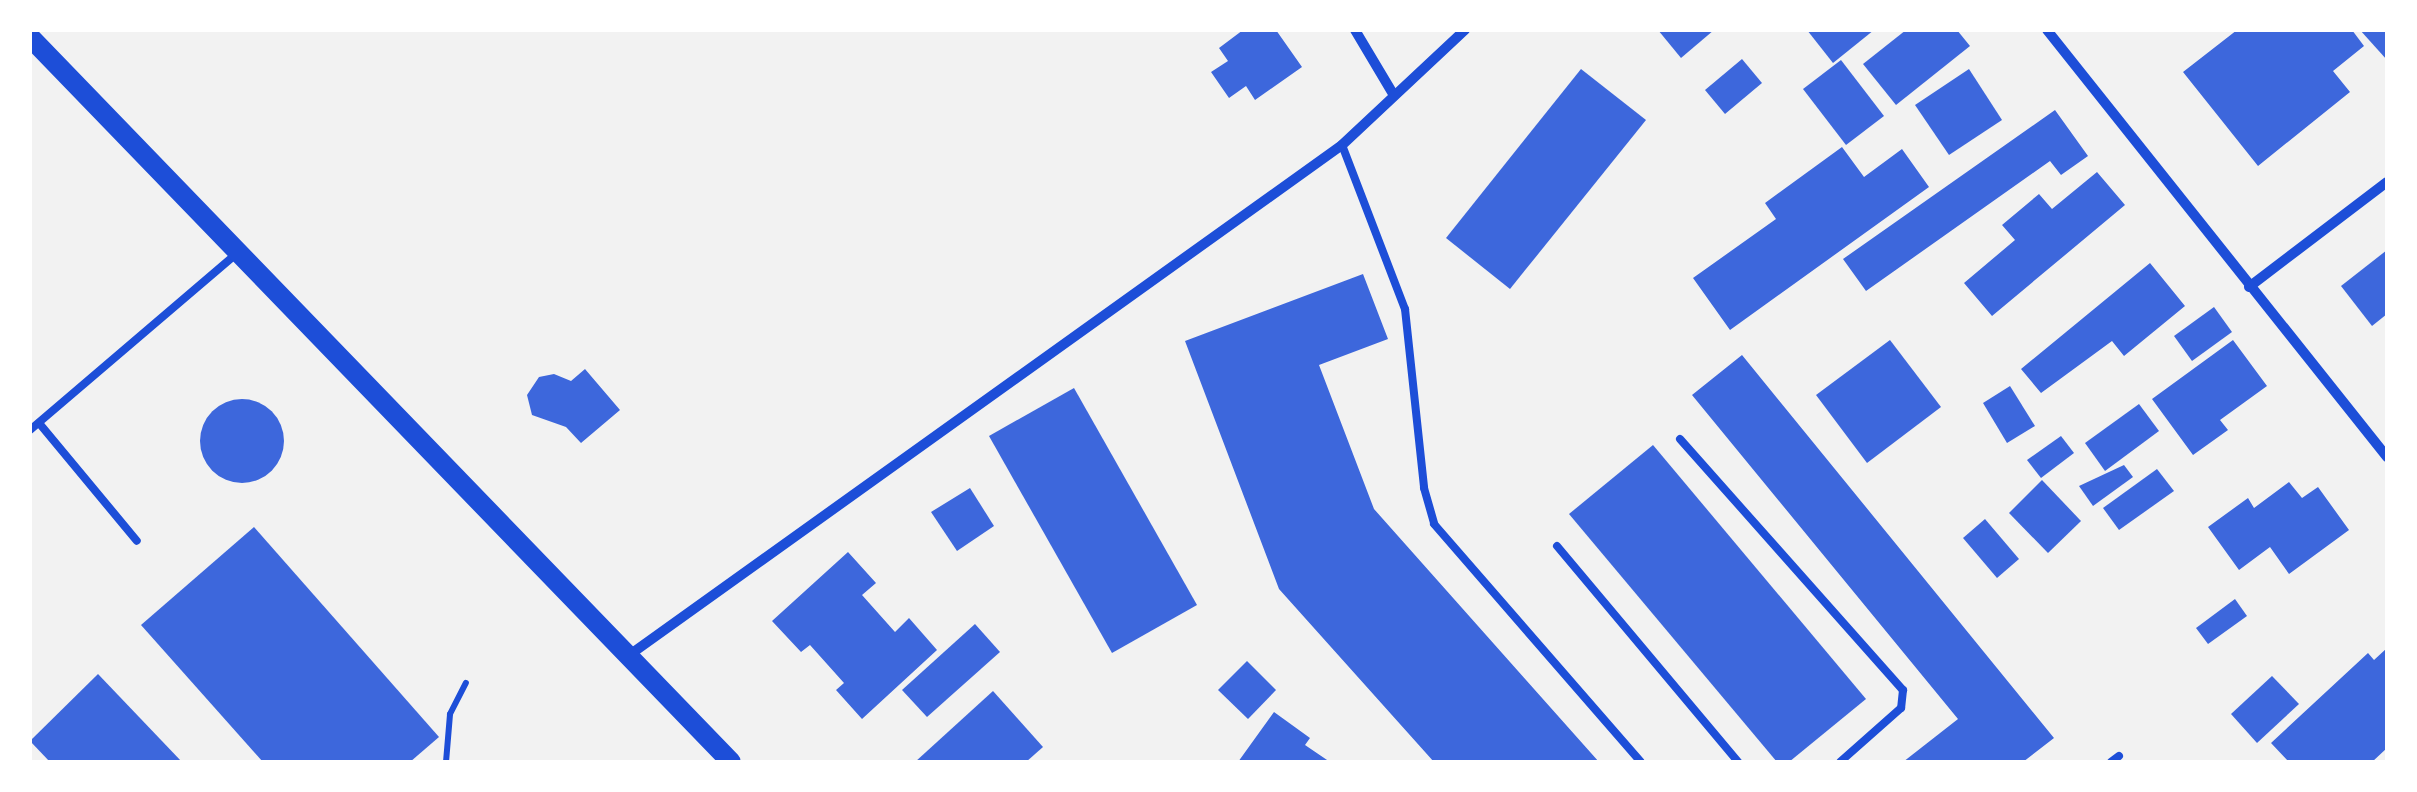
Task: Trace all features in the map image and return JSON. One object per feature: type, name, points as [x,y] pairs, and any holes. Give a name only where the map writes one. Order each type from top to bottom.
[{"type":"main road","points":[[30,38],[731,762]]},
{"type":"street","points":[[1355,30],[1392,92]]},
{"type":"street","points":[[628,656],[1342,145],[1392,92],[1465,30]]},
{"type":"street","points":[[2047,30],[2387,457]]},
{"type":"street","points":[[2249,287],[2387,182]]},
{"type":"lane","points":[[1342,145],[1405,309],[1424,488],[1434,524],[1640,762]]},
{"type":"lane","points":[[30,430],[238,253]]},
{"type":"lane","points":[[38,423],[138,541]]},
{"type":"lane","points":[[1680,439],[1904,690],[1901,708],[1840,762]]},
{"type":"lane","points":[[1557,546],[1738,762]]},
{"type":"lane","points":[[2111,762],[2119,756]]},
{"type":"path","points":[[446,762],[450,714],[466,683]]},
{"type":"building","points":[[1243,30],[1276,30],[1302,67],[1255,100],[1246,86],[1229,98],[1211,72],[1228,61],[1219,48]]},
{"type":"building","points":[[1658,30],[1714,30],[1681,58]]},
{"type":"building","points":[[1807,30],[1874,30],[1833,63]]},
{"type":"building","points":[[1906,30],[1957,30],[1970,46],[1896,105],[1863,64]]},
{"type":"building","points":[[2237,30],[2352,30],[2364,46],[2333,71],[2350,92],[2258,166],[2183,72]]},
{"type":"building","points":[[2360,30],[2387,30],[2387,60]]},
{"type":"building","points":[[1742,59],[1762,83],[1725,114],[1705,90]]},
{"type":"building","points":[[1841,60],[1884,116],[1846,145],[1803,89]]},
{"type":"building","points":[[1581,69],[1646,120],[1510,289],[1446,238]]},
{"type":"building","points":[[1969,69],[2002,120],[1949,155],[1915,105]]},
{"type":"building","points":[[2055,110],[2088,156],[2061,175],[2050,161],[1866,291],[1843,259]]},
{"type":"building","points":[[1842,147],[1864,177],[1902,149],[1929,187],[1730,330],[1693,278],[1776,219],[1765,203]]},
{"type":"building","points":[[2097,172],[2125,205],[1992,316],[1964,283],[2015,240],[2002,225],[2039,194],[2052,209]]},
{"type":"building","points":[[2387,250],[2387,314],[2372,326],[2341,286]]},
{"type":"building","points":[[2150,263],[2185,306],[2124,356],[2112,341],[2041,393],[2021,369]]},
{"type":"building","points":[[1363,274],[1388,339],[1319,365],[1374,509],[1599,762],[1434,762],[1279,589],[1185,341]]},
{"type":"building","points":[[2214,307],[2232,332],[2192,361],[2174,336]]},
{"type":"building","points":[[1890,340],[1941,407],[1867,463],[1816,395]]},
{"type":"building","points":[[2233,340],[2267,386],[2220,420],[2228,430],[2193,455],[2152,399]]},
{"type":"building","points":[[1742,355],[2054,738],[2023,762],[1903,762],[1958,719],[1692,395]]},
{"type":"building","points":[[585,369],[620,410],[581,443],[566,427],[532,415],[527,395],[539,377],[554,374],[571,381]]},
{"type":"building","points":[[2010,386],[2035,426],[2007,443],[1983,403]]},
{"type":"building","points":[[1074,388],[1197,605],[1112,653],[989,436]]},
{"type":"building","points":[[242,399],[258,402],[272,411],[281,425],[281,457],[272,471],[258,480],[242,483],[226,480],[212,471],[203,457],[200,441],[203,425],[212,411],[226,402]]},
{"type":"building","points":[[2139,404],[2159,431],[2105,471],[2085,443]]},
{"type":"building","points":[[2061,436],[2074,453],[2041,478],[2027,460]]},
{"type":"building","points":[[1653,445],[1866,699],[1789,762],[1777,762],[1569,514]]},
{"type":"building","points":[[2124,465],[2133,477],[2093,506],[2079,486]]},
{"type":"building","points":[[2157,469],[2174,491],[2119,530],[2103,508]]},
{"type":"building","points":[[2042,480],[2081,521],[2048,553],[2009,513]]},
{"type":"building","points":[[2289,482],[2302,498],[2318,487],[2349,530],[2289,574],[2270,547],[2239,570],[2208,527],[2248,498],[2254,508]]},
{"type":"building","points":[[970,488],[994,526],[957,551],[931,512]]},
{"type":"building","points":[[1985,519],[2019,559],[1997,578],[1963,538]]},
{"type":"building","points":[[254,527],[439,737],[410,762],[263,762],[141,625]]},
{"type":"building","points":[[848,552],[876,583],[862,595],[895,632],[909,618],[937,650],[862,719],[836,690],[844,683],[810,645],[801,652],[772,621]]},
{"type":"building","points":[[2235,599],[2247,616],[2208,644],[2196,628]]},
{"type":"building","points":[[975,624],[1000,652],[927,717],[902,690]]},
{"type":"building","points":[[2387,648],[2387,748],[2372,762],[2289,762],[2271,743],[2368,653],[2374,660]]},
{"type":"building","points":[[1247,661],[1276,690],[1248,719],[1218,690]]},
{"type":"building","points":[[98,674],[182,762],[50,762],[30,741]]},
{"type":"building","points":[[2272,676],[2299,704],[2257,743],[2231,714]]},
{"type":"building","points":[[993,691],[1043,747],[1026,762],[915,762]]},
{"type":"building","points":[[1274,712],[1310,738],[1305,745],[1330,762],[1238,762]]}]
